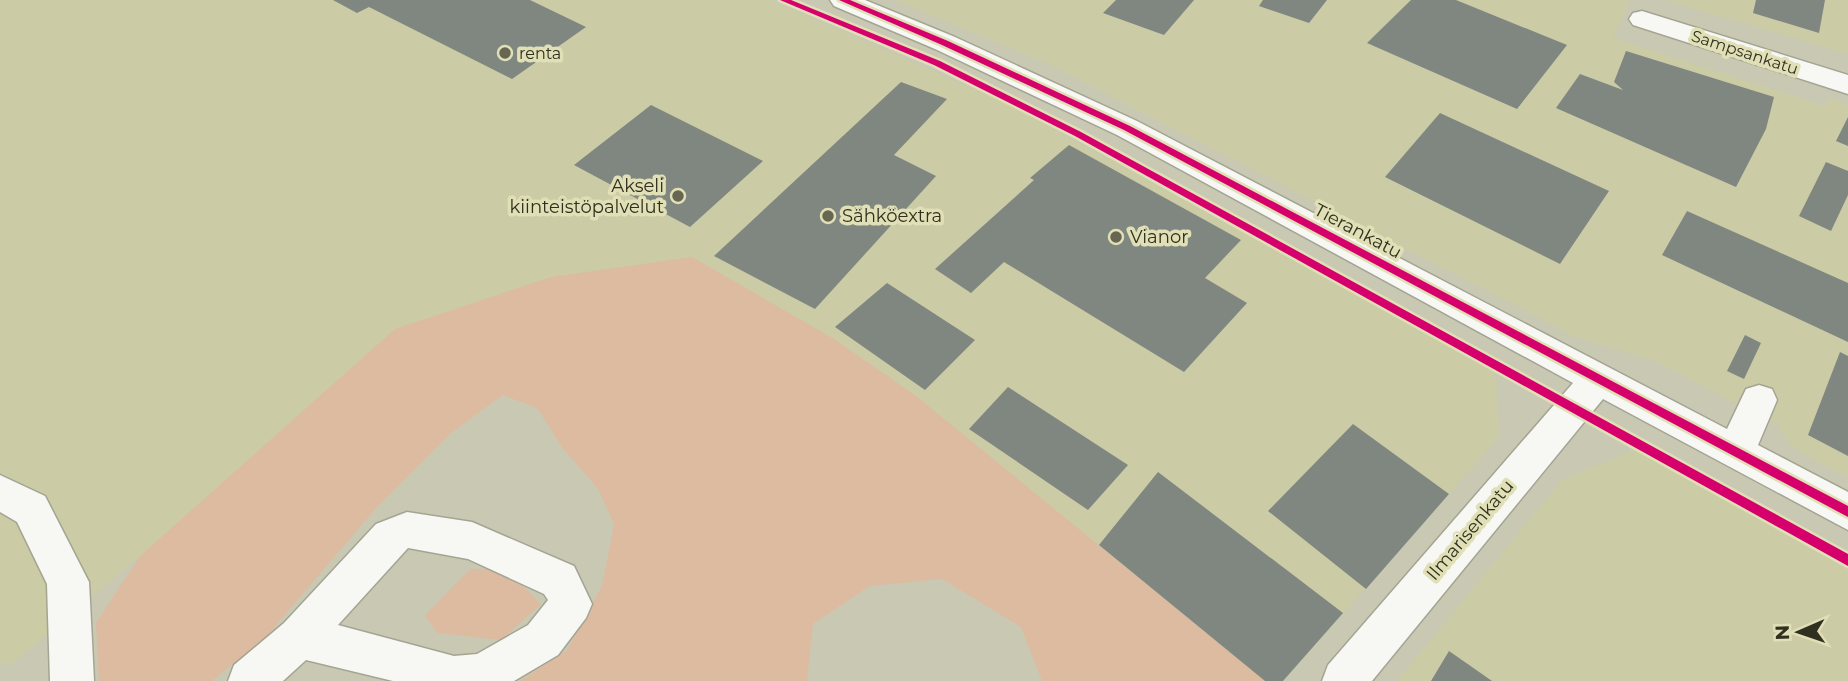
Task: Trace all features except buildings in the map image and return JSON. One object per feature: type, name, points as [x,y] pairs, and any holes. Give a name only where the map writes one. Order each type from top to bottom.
[{"type":"street","name":"Tierankatu","points":[[842,0],[945,43],[1127,128],[1848,512]]},
{"type":"street","name":"Sampsankatu","points":[[1642,19],[1848,85]]},
{"type":"street","name":"Ilmarisenkatu","points":[[1344,681],[1598,380]]},
{"type":"street","points":[[1735,453],[1759,400]]},
{"type":"street","points":[[0,492],[31,509],[68,582],[72,681]]},
{"type":"street","points":[[250,681],[299,638],[390,537],[407,530],[472,541],[559,580],[571,604],[543,640],[482,675],[454,678],[381,656],[299,638]]},
{"type":"shaded area","points":[[0,0],[770,0],[1008,104],[1495,371],[1500,436],[1283,681],[1265,681],[916,396],[834,339],[692,257],[395,329],[140,556],[11,665],[0,664]]},
{"type":"shaded area","points":[[895,0],[1630,0],[1613,38],[1825,106],[1829,98],[1848,105],[1848,478],[1805,455],[1789,443],[1779,426],[1655,361],[1576,337],[1055,67]]},
{"type":"shaded area","points":[[1665,0],[1848,0],[1848,54]]},
{"type":"shaded area","points":[[692,257],[834,339],[916,396],[1265,681],[1042,681],[1021,627],[942,579],[870,586],[813,624],[807,681],[520,681],[567,650],[602,586],[614,524],[598,489],[563,449],[537,408],[503,395],[451,433],[377,507],[266,637],[212,681],[99,681],[96,623],[140,556],[395,329],[551,277]]},
{"type":"shaded area","points":[[1636,449],[1848,565],[1848,681],[1397,681],[1562,480]]},
{"type":"shaded area","points":[[470,569],[506,569],[541,604],[501,640],[437,633],[425,615]]},
{"type":"cycle path","points":[[784,0],[937,63],[1078,134],[1848,560]]},
{"type":"cycle path","points":[[843,0],[945,43],[1127,128],[1848,512]]},
{"type":"place","name":"renta","points":[[505,53]]},
{"type":"place","name":"Akseli kiinteistöpalvelut","points":[[678,196]]},
{"type":"place","name":"Sähköextra","points":[[828,216]]},
{"type":"place","name":"Vianor","points":[[1116,237]]}]
